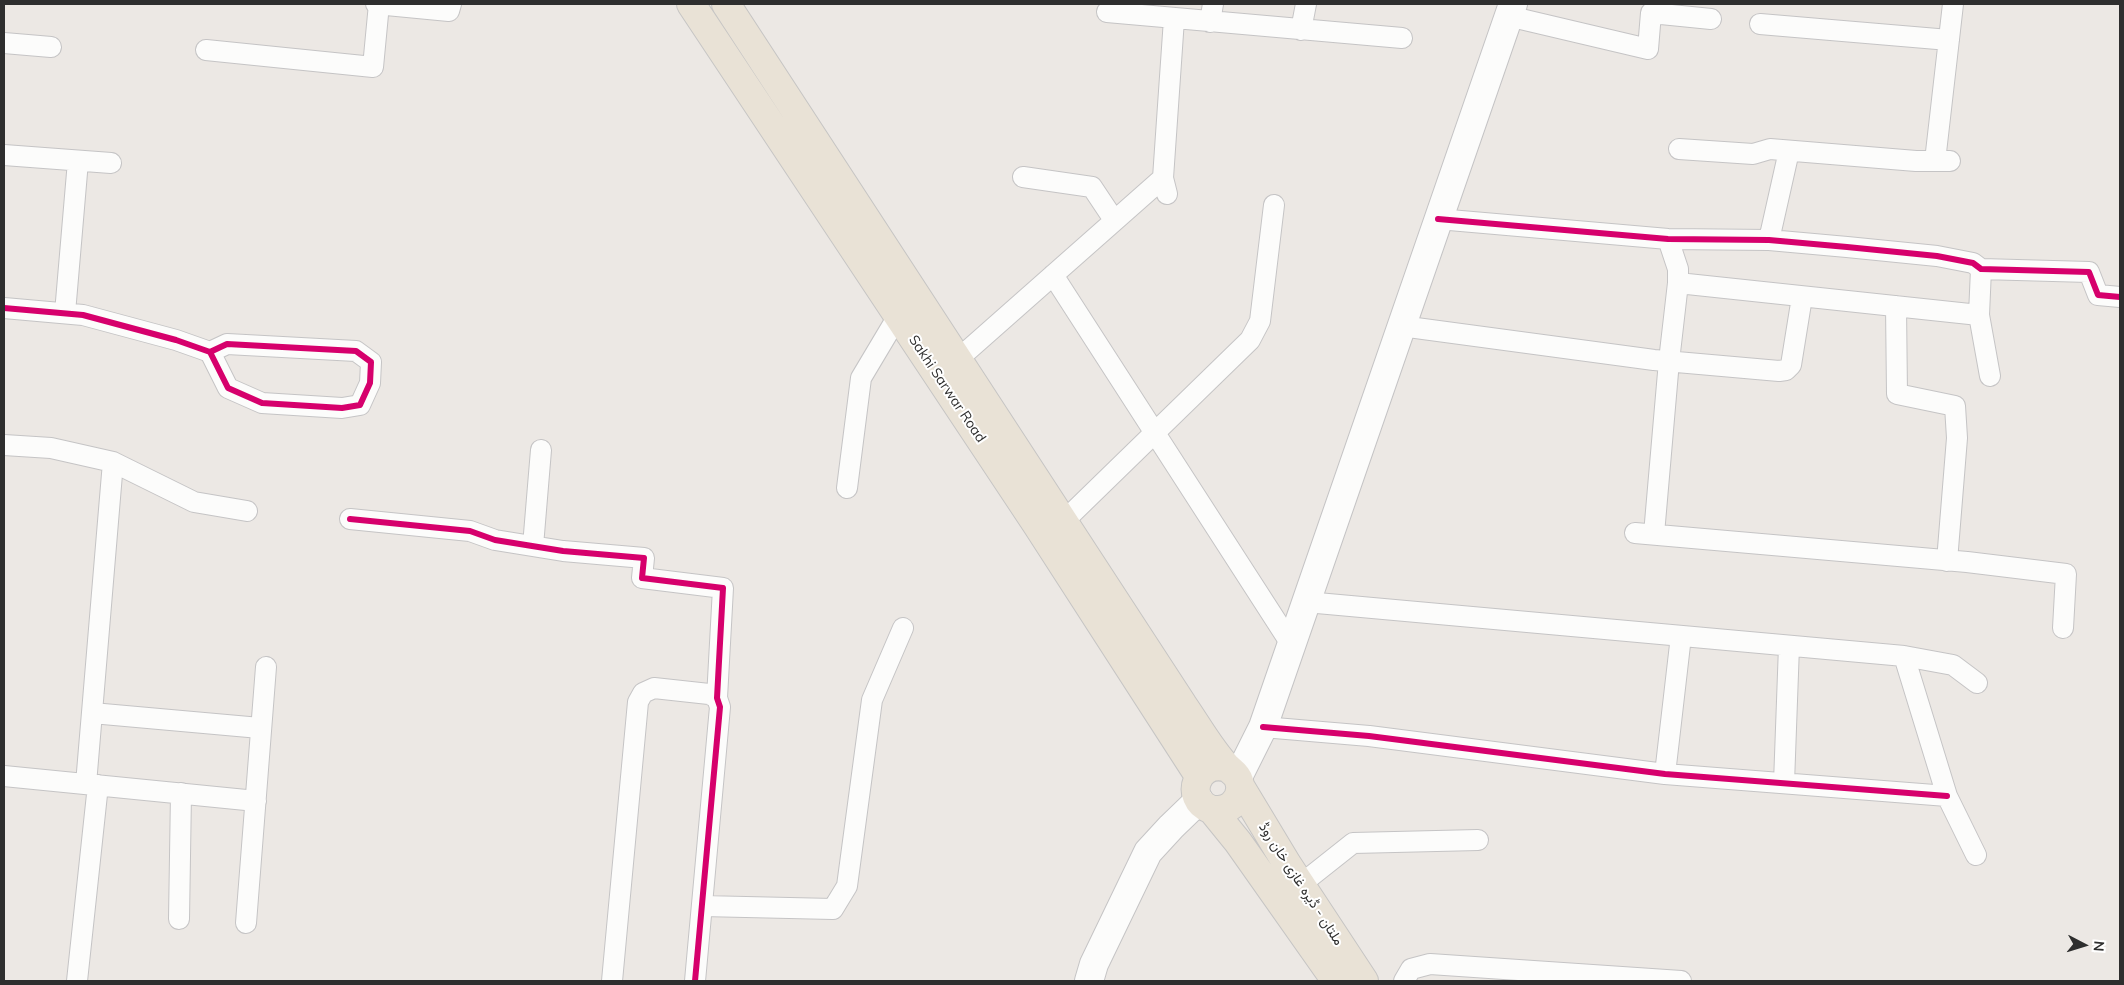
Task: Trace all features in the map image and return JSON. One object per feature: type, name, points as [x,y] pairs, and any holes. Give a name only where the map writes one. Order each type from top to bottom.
[{"type":"highway","name":"Sakhi Sarwar Road","points":[[691,4],[1037,525],[1203,796]]},
{"type":"highway","name":"Sakhi Sarwar Road","points":[[726,4],[1183,705],[1235,777]]},
{"type":"highway","points":[[1212,766],[1220,766],[1235,777],[1239,795],[1229,808],[1221,810],[1203,796],[1204,770],[1212,766]]},
{"type":"highway","name":"ملتان - ڈیرہ غازی خان روڈ","points":[[1235,777],[1300,885],[1364,981]]},
{"type":"highway","name":"ملتان - ڈیرہ غازی خان روڈ","points":[[1203,796],[1238,842],[1336,981]]},
{"type":"main road","points":[[1235,777],[1263,727],[1510,10]]},
{"type":"main road","points":[[1089,981],[1094,964],[1148,852],[1203,796]]},
{"type":"street","points":[[206,50],[373,67],[378,4],[449,11],[451,4]]},
{"type":"street","points":[[1301,30],[1306,4]]},
{"type":"street","points":[[1679,148],[1753,154],[1770,150],[1916,161],[1942,161],[1953,4]]},
{"type":"street","points":[[1119,10],[1174,19],[1211,13],[1301,30],[1402,38]]},
{"type":"street","points":[[1510,10],[1648,49],[1651,13],[1711,19]]},
{"type":"street","points":[[957,360],[1114,220],[1165,186],[1174,19]]},
{"type":"street","points":[[1760,24],[1949,40]]},
{"type":"street","points":[[4,43],[51,47]]},
{"type":"street","points":[[1769,240],[1789,151]]},
{"type":"street","points":[[4,155],[111,163]]},
{"type":"street","points":[[65,313],[78,160]]},
{"type":"street","points":[[1023,177],[1092,187],[1114,220]]},
{"type":"street","points":[[1063,522],[1250,340],[1260,321],[1274,205]]},
{"type":"street","points":[[1438,219],[1668,239],[1769,240],[1936,256],[1973,263],[1981,268],[2089,272],[2098,295],[2120,297]]},
{"type":"street","points":[[1668,239],[1678,269],[1678,283],[1669,361],[1644,533],[2066,574],[2063,628]]},
{"type":"street","points":[[1981,268],[1979,315],[1990,376]]},
{"type":"street","points":[[1053,275],[1292,644]]},
{"type":"street","points":[[1678,283],[1979,315]]},
{"type":"street","points":[[1401,326],[1669,361],[1779,371],[1786,370],[1791,365],[1802,297]]},
{"type":"street","points":[[1896,306],[1897,394],[1955,406],[1957,438],[1947,561]]},
{"type":"street","points":[[4,308],[83,315],[176,340],[210,352],[228,388],[262,403],[342,408],[360,405],[370,383],[371,362],[356,351],[227,344],[210,352]]},
{"type":"street","points":[[847,488],[861,378],[898,316]]},
{"type":"street","points":[[4,444],[51,448],[113,462],[194,502],[246,511]]},
{"type":"street","points":[[533,546],[541,450]]},
{"type":"street","points":[[77,981],[92,785],[92,713],[113,462]]},
{"type":"street","points":[[350,518],[470,531],[494,540],[563,551],[644,558],[642,578],[723,588],[717,698],[720,707],[695,981]]},
{"type":"street","points":[[1306,602],[1904,656],[1953,665],[1977,683]]},
{"type":"street","points":[[702,906],[833,909],[847,886],[872,700],[903,628]]},
{"type":"street","points":[[1665,774],[1681,636]]},
{"type":"street","points":[[1784,783],[1789,646]]},
{"type":"street","points":[[1904,656],[1947,796],[1976,855]]},
{"type":"street","points":[[246,923],[266,667]]},
{"type":"street","points":[[612,981],[638,702],[643,692],[654,688],[709,694],[717,698]]},
{"type":"street","points":[[92,713],[260,728]]},
{"type":"street","points":[[1263,727],[1369,736],[1665,774],[1947,796]]},
{"type":"street","points":[[4,776],[256,801]]},
{"type":"street","points":[[179,918],[181,793]]},
{"type":"street","points":[[1300,885],[1353,844],[1478,840]]},
{"type":"street","points":[[1404,981],[1411,969],[1430,964],[1682,981]]},
{"type":"cycle path","points":[[1438,219],[1668,239],[1769,240],[1937,256],[1973,263],[1981,269],[2089,272],[2098,295],[2120,297]]},
{"type":"cycle path","points":[[4,308],[83,315],[176,340],[210,352],[228,388],[262,403],[342,408],[360,405],[370,383],[371,362],[356,351],[227,344],[210,352]]},
{"type":"cycle path","points":[[350,519],[470,531],[495,540],[563,551],[644,558],[642,578],[723,588],[717,698],[720,707],[695,981]]},
{"type":"cycle path","points":[[1263,727],[1369,736],[1665,774],[1947,796]]}]
